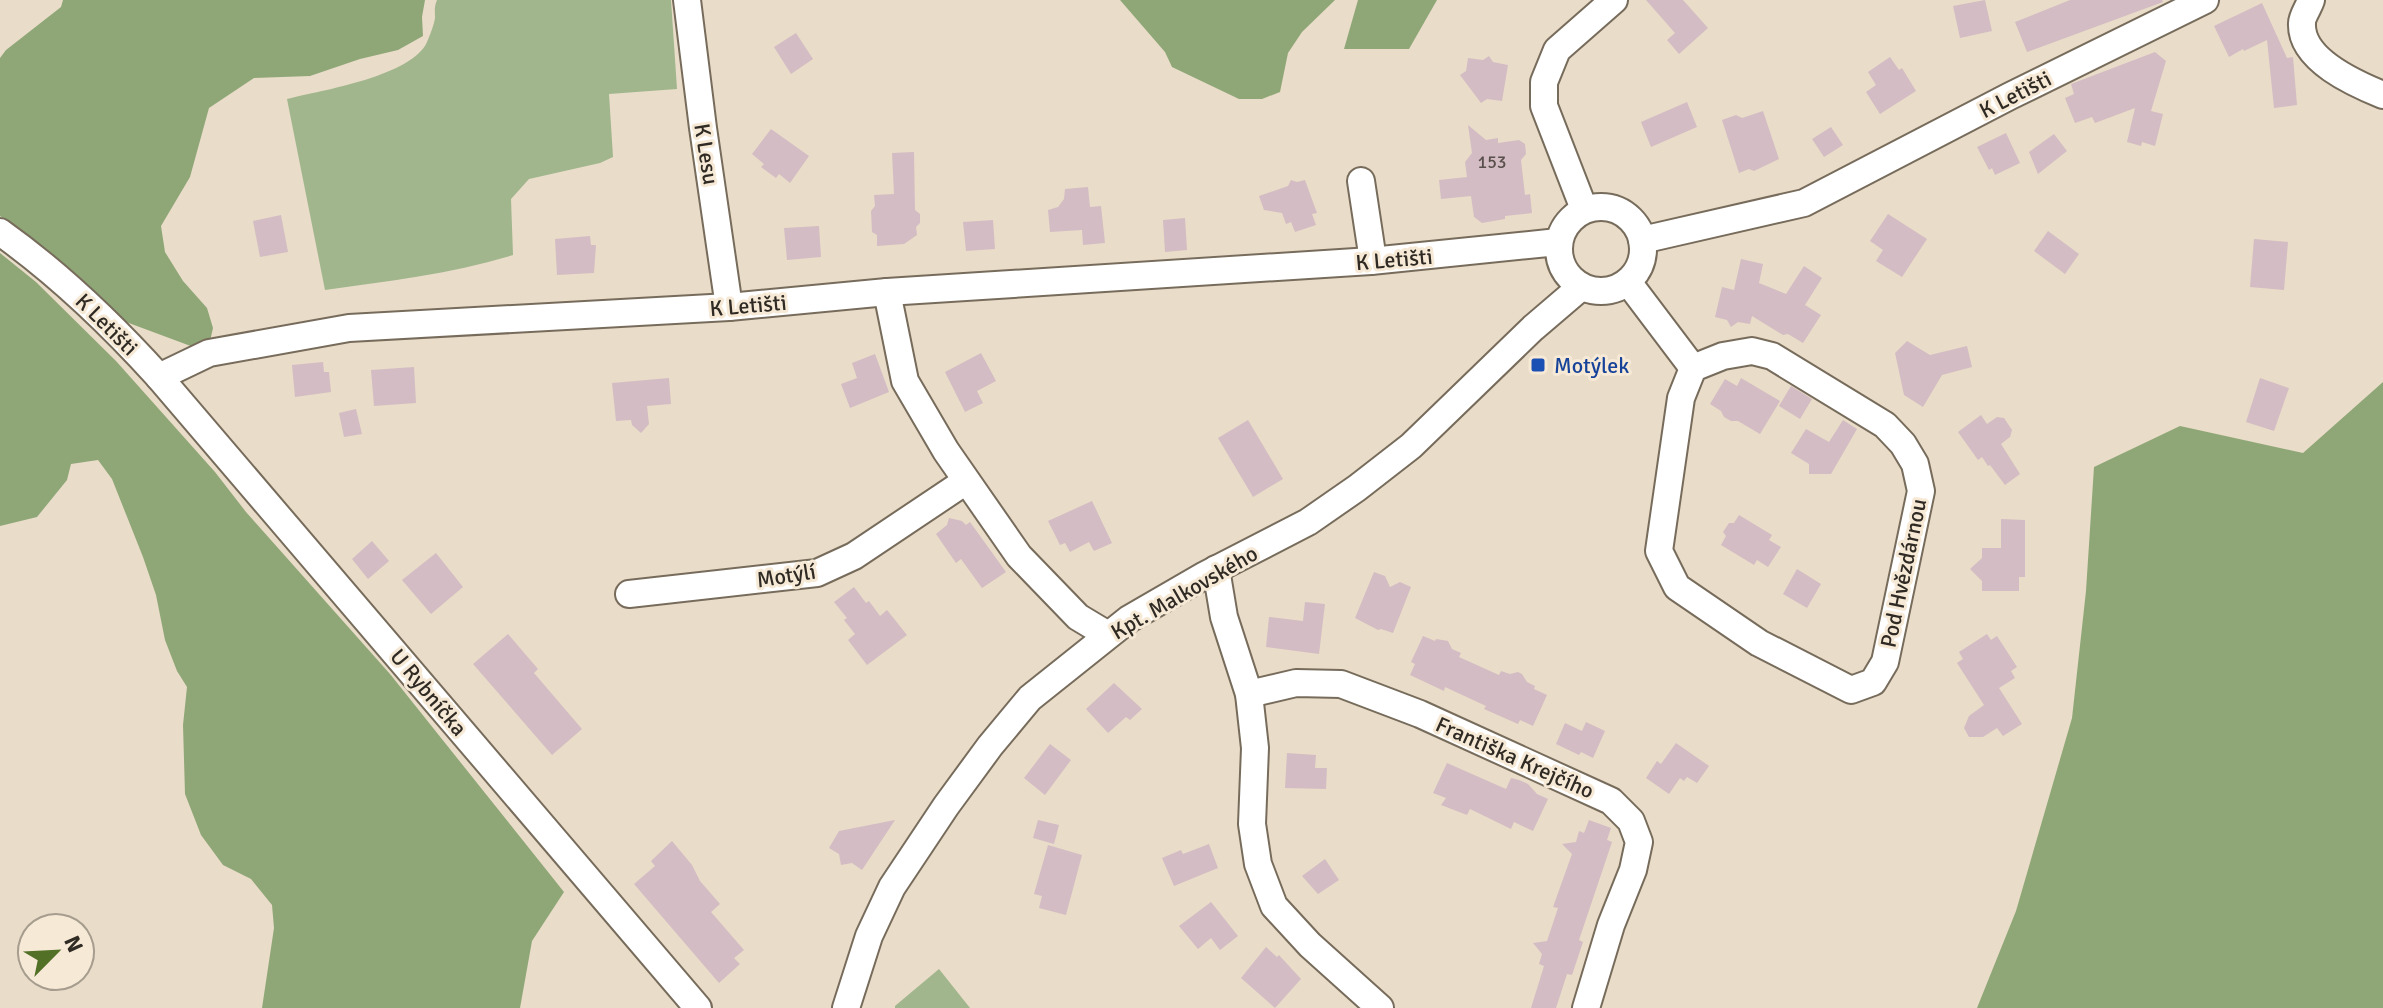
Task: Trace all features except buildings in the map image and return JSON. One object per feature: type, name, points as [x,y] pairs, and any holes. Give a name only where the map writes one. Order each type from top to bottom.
[{"type":"street","name":"K Lesu","points":[[687,0],[729,307]]},
{"type":"street","points":[[1584,209],[1544,106],[1544,82],[1557,50],[1614,0]]},
{"type":"street","name":"K Letišti","points":[[1642,240],[1804,203],[2010,96],[2205,0]]},
{"type":"street","points":[[2311,0],[2302,23],[2307,44],[2322,61],[2348,80],[2383,95]]},
{"type":"street","points":[[1361,181],[1371,261]]},
{"type":"street","points":[[1609,207],[1630,219],[1642,240],[1641,263],[1628,282],[1605,292],[1581,287],[1562,268],[1558,242],[1567,223],[1584,209],[1609,207]]},
{"type":"street","name":"K Letišti","points":[[0,232],[79,295],[159,377],[209,353],[349,328],[729,307],[887,292],[1371,261],[1558,242]]},
{"type":"street","points":[[1628,282],[1693,368]]},
{"type":"street","name":"Kpt. Malkovského","points":[[846,1008],[869,936],[892,887],[946,806],[1030,698],[1129,619],[1216,569],[1308,522],[1357,488],[1411,446],[1533,328],[1581,287]]},
{"type":"street","points":[[887,292],[905,381],[946,451],[1019,556],[1078,617],[1108,635]]},
{"type":"street","name":"Pod Hvězdárnou","points":[[1752,351],[1772,356],[1885,425],[1903,444],[1915,464],[1921,491],[1885,662],[1873,682],[1851,690],[1759,643],[1677,587],[1659,551],[1681,398],[1693,368],[1723,356],[1752,351]]},
{"type":"street","name":"U Rybníčka","points":[[159,377],[698,1008]]},
{"type":"street","name":"Motýlí","points":[[629,594],[817,573],[854,556],[966,481]]},
{"type":"street","points":[[1216,569],[1224,617],[1249,694],[1255,748],[1252,824],[1258,864],[1274,906],[1310,945],[1380,1008]]},
{"type":"street","name":"Františka Krejčího","points":[[1249,694],[1296,683],[1341,684],[1420,714],[1611,801],[1631,821],[1639,842],[1633,870],[1611,925],[1586,1008]]},
{"type":"green space","points":[[63,0],[425,0],[423,36],[398,50],[310,76],[254,78],[209,108],[190,177],[161,226],[165,252],[183,281],[207,308],[213,328],[210,341],[196,348],[110,316],[70,272],[0,216],[0,58],[61,7]]},
{"type":"green space","points":[[437,0],[671,0],[677,89],[609,94],[613,157],[600,163],[529,179],[511,199],[513,255],[443,272],[325,290],[287,99],[365,80],[404,64],[418,54],[427,42]]},
{"type":"green space","points":[[1120,0],[1335,0],[1302,32],[1288,53],[1280,92],[1262,99],[1239,99],[1172,67],[1165,52]]},
{"type":"green space","points":[[1358,0],[1437,0],[1409,49],[1344,49]]},
{"type":"green space","points":[[0,253],[36,282],[116,361],[215,472],[246,512],[390,674],[564,892],[532,941],[520,1008],[262,1008],[274,928],[272,905],[251,879],[223,865],[201,835],[185,794],[183,725],[187,687],[165,640],[156,595],[112,479],[98,460],[71,464],[67,480],[37,517],[0,526]]},
{"type":"green space","points":[[2383,382],[2383,1008],[1977,1008],[2016,911],[2072,718],[2086,591],[2094,467],[2180,426],[2303,453]]},
{"type":"green space","points":[[939,969],[970,1008],[895,1008],[895,1006]]},
{"type":"place","name":"Motýlek","points":[[1538,365]]}]
